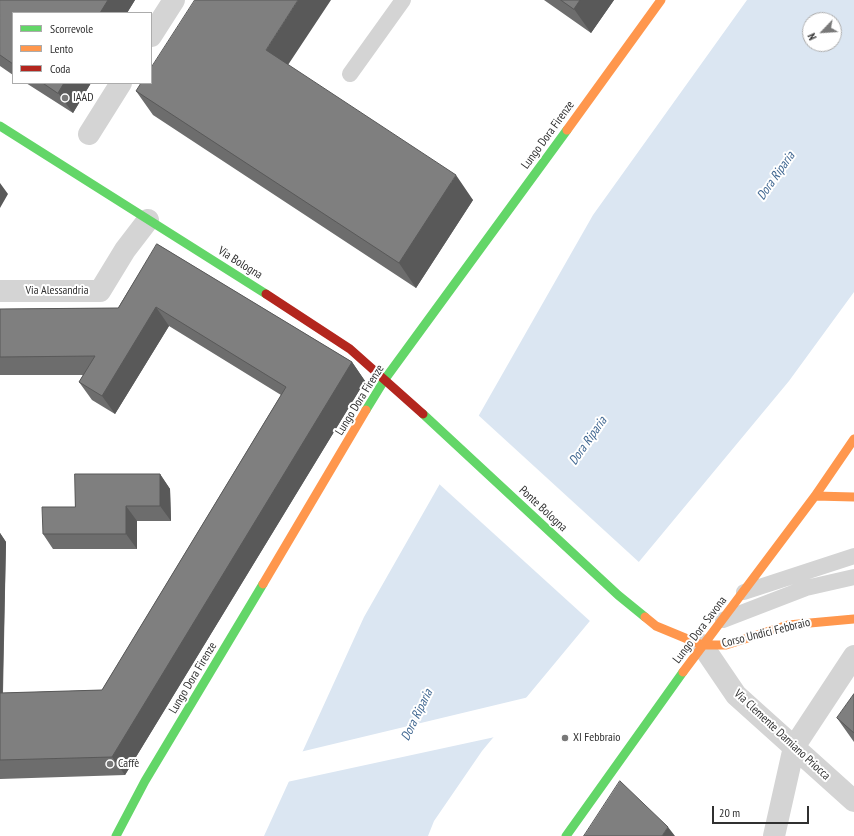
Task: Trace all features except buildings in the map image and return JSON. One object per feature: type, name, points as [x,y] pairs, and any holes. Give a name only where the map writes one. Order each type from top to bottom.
[{"type":"street","points":[[152,34],[174,0]]},
{"type":"street","name":"Lungo Dora Firenze","points":[[116,836],[145,781],[386,379],[661,0]]},
{"type":"street","points":[[89,134],[120,84]]},
{"type":"street","name":"Via Bologna","points":[[0,126],[314,324],[350,349],[386,379],[451,442]]},
{"type":"street","name":"Via Alessandria","points":[[0,291],[100,291],[125,250],[148,220]]},
{"type":"street","name":"Lungo Dora Savona","points":[[566,836],[702,645],[723,620],[815,496],[854,439]]},
{"type":"street","name":"Ponte Bologna","points":[[451,442],[618,595],[656,626],[702,645]]},
{"type":"street","points":[[815,496],[854,497]]},
{"type":"street","name":"Corso Undici Febbraio","points":[[702,645],[726,645],[788,625],[854,619]]},
{"type":"street","name":"Via Clemente Damiano Priocca","points":[[702,645],[736,695],[854,801]]},
{"type":"street","points":[[774,836],[794,747],[854,656]]},
{"type":"lane","points":[[350,74],[403,0]]},
{"type":"lane","points":[[744,592],[854,556]]},
{"type":"lane","name":"Corso Undici Febbraio","points":[[723,620],[806,588],[854,577]]},
{"type":"water","name":"Dora Riparia","points":[[747,0],[854,0],[854,292],[789,381],[482,751],[434,821],[428,836],[264,836],[364,617],[593,215]]},
{"type":"pier","points":[[477,414],[640,563],[591,622],[438,483]]},
{"type":"pier","points":[[529,697],[495,737],[287,782],[300,752]]},
{"type":"traffic: fast","points":[[0,126],[266,294]]},
{"type":"traffic: fast","points":[[366,410],[385,379],[567,130]]},
{"type":"traffic: fast","points":[[423,414],[618,595],[645,617]]},
{"type":"traffic: fast","points":[[116,836],[145,781],[263,584]]},
{"type":"traffic: fast","points":[[566,836],[683,672]]},
{"type":"traffic: slow","points":[[567,130],[661,0]]},
{"type":"traffic: slow","points":[[263,584],[366,410]]},
{"type":"traffic: slow","points":[[683,672],[815,496],[854,439]]},
{"type":"traffic: slow","points":[[815,496],[854,497]]},
{"type":"traffic: slow","points":[[645,617],[656,626],[702,645],[726,645],[788,625],[854,619]]},
{"type":"traffic: jam","points":[[266,294],[350,349],[423,414]]},
{"type":"place","name":"IAAD","points":[[65,98]]},
{"type":"place","name":"XI Febbraio","points":[[565,738]]},
{"type":"place","name":"Caffè","points":[[110,764]]}]
